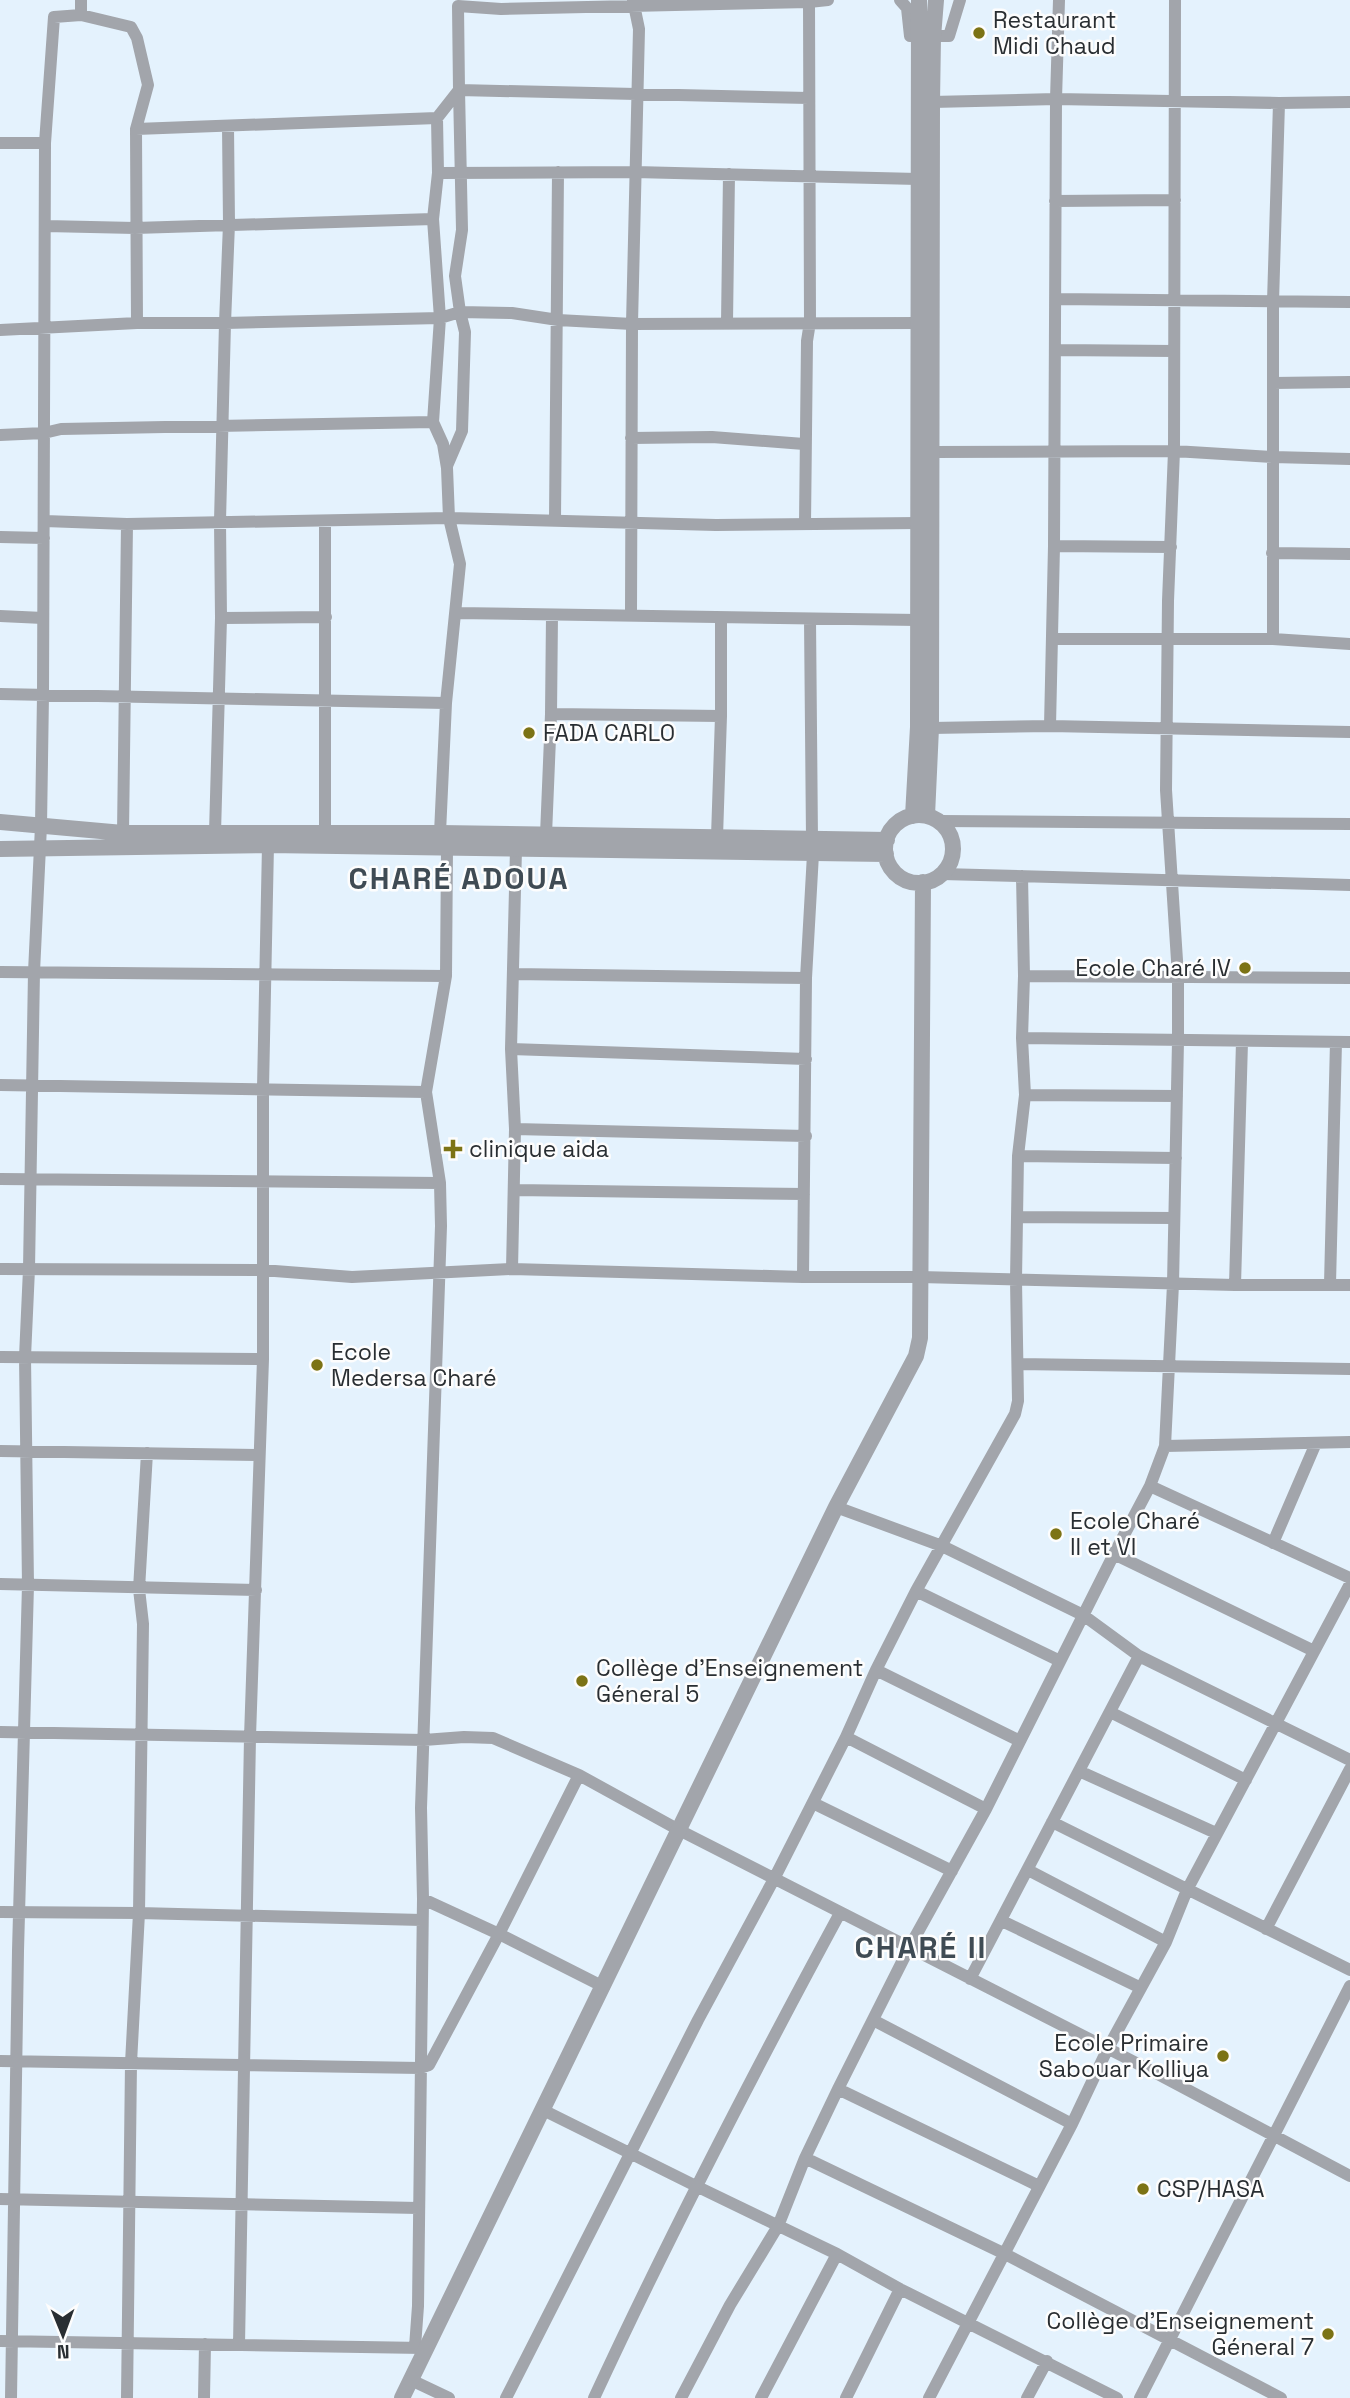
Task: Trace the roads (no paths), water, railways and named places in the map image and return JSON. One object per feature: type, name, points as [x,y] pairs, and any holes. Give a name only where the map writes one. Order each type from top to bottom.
[{"type":"street","points":[[80,15],[81,0]]},
{"type":"street","points":[[447,468],[462,431],[465,332],[455,276],[462,230],[458,6],[500,9],[634,3],[828,0]]},
{"type":"street","points":[[900,0],[907,8],[911,36],[949,36],[960,0]]},
{"type":"street","points":[[919,0],[926,36],[932,103],[931,728],[926,817]]},
{"type":"street","points":[[936,0],[926,36],[918,178],[918,727],[926,817],[951,837],[953,850],[950,863],[942,874]]},
{"type":"street","points":[[1051,726],[1059,0]]},
{"type":"street","points":[[681,2398],[730,2305],[778,2226],[805,2158],[838,2089],[909,1948],[986,1808],[1150,1486],[1166,1446],[1173,1283],[1178,1041],[1174,880],[1166,790],[1174,452],[1175,0]]},
{"type":"street","points":[[805,524],[804,444],[810,322],[810,2]]},
{"type":"street","points":[[631,614],[632,324],[639,29],[634,3]]},
{"type":"street","points":[[11,2398],[6,2342],[14,2199],[28,1585],[25,1357],[43,695],[46,226],[44,143],[54,17],[80,15],[131,27],[137,38],[148,85],[136,129],[137,323]]},
{"type":"street","points":[[459,90],[810,98]]},
{"type":"street","points":[[421,2348],[418,2208],[423,1899],[421,1808],[440,1183],[426,1092],[446,976],[447,848],[440,833],[446,703],[460,564],[449,518],[443,444],[433,422],[440,318],[433,219],[438,173],[438,118],[459,90]]},
{"type":"street","points":[[932,103],[1056,99],[1350,102]]},
{"type":"street","points":[[1273,639],[1273,302],[1279,103]]},
{"type":"street","points":[[136,129],[438,118]]},
{"type":"street","points":[[215,834],[221,618],[222,425],[229,224],[228,126]]},
{"type":"street","points":[[0,143],[44,143]]},
{"type":"street","points":[[555,520],[558,172]]},
{"type":"street","points":[[438,173],[635,172],[918,178]]},
{"type":"street","points":[[727,323],[729,174]]},
{"type":"street","points":[[1055,201],[1175,200]]},
{"type":"street","points":[[46,226],[135,228],[433,219]]},
{"type":"street","points":[[1056,299],[1350,302]]},
{"type":"street","points":[[0,330],[137,323],[440,318],[460,312],[512,313],[558,320],[632,324],[920,323]]},
{"type":"street","points":[[1055,351],[1174,351]]},
{"type":"street","points":[[1273,383],[1350,382]]},
{"type":"street","points":[[0,435],[44,433],[61,429],[433,422]]},
{"type":"street","points":[[631,438],[712,437],[804,444]]},
{"type":"street","points":[[933,452],[1055,450],[1350,459]]},
{"type":"street","points":[[45,521],[127,524],[449,518],[716,525],[919,523]]},
{"type":"street","points":[[325,521],[325,834]]},
{"type":"street","points":[[123,833],[127,524]]},
{"type":"street","points":[[0,537],[44,538]]},
{"type":"street","points":[[1054,546],[1171,547]]},
{"type":"street","points":[[1272,553],[1350,554]]},
{"type":"street","points":[[456,613],[919,620]]},
{"type":"street","points":[[546,835],[552,615]]},
{"type":"street","points":[[0,616],[43,618]]},
{"type":"street","points":[[221,618],[326,617]]},
{"type":"street","points":[[717,837],[721,618]]},
{"type":"street","points":[[803,1278],[806,978],[813,847],[810,619]]},
{"type":"street","points":[[1052,639],[1273,639],[1350,644]]},
{"type":"street","points":[[0,694],[446,703]]},
{"type":"street","points":[[551,714],[721,716]]},
{"type":"street","points":[[931,728],[1051,726],[1350,732]]},
{"type":"street","points":[[1350,824],[926,817],[896,824],[886,847],[896,873],[908,880],[923,882],[942,874],[1350,885]]},
{"type":"street","points":[[0,822],[123,833],[440,833],[717,837],[813,847]]},
{"type":"street","points":[[0,849],[268,845],[516,849],[886,847]]},
{"type":"street","points":[[239,2345],[250,1737],[263,1359],[268,845]]},
{"type":"street","points":[[512,1269],[515,1129],[511,1049],[516,849]]},
{"type":"street","points":[[506,2398],[698,2020],[813,1803],[916,1591],[1015,1414],[1018,1401],[1018,1156],[1025,1095],[1022,1038],[1022,876]]},
{"type":"street","points":[[402,2398],[421,2348],[604,1987],[836,1507],[916,1356],[920,1338],[923,882]]},
{"type":"street","points":[[0,972],[446,976]]},
{"type":"street","points":[[513,974],[806,978]]},
{"type":"street","points":[[1024,976],[1350,978]]},
{"type":"street","points":[[1022,1038],[1350,1042]]},
{"type":"street","points":[[1235,1285],[1242,1042]]},
{"type":"street","points":[[1330,1284],[1336,1042]]},
{"type":"street","points":[[511,1049],[806,1059]]},
{"type":"street","points":[[0,1085],[426,1092]]},
{"type":"street","points":[[1025,1095],[1177,1096]]},
{"type":"street","points":[[515,1129],[806,1136]]},
{"type":"street","points":[[1018,1156],[1176,1158]]},
{"type":"street","points":[[0,1179],[440,1183]]},
{"type":"street","points":[[515,1190],[804,1194]]},
{"type":"street","points":[[1017,1217],[1174,1218]]},
{"type":"street","points":[[0,1269],[262,1270],[352,1277],[512,1269],[803,1278],[920,1277],[1235,1285],[1350,1285]]},
{"type":"street","points":[[0,1357],[263,1359]]},
{"type":"street","points":[[1018,1364],[1350,1369]]},
{"type":"street","points":[[1166,1446],[1350,1442]]},
{"type":"street","points":[[1273,1543],[1316,1443]]},
{"type":"street","points":[[0,1451],[259,1455]]},
{"type":"street","points":[[127,2398],[131,2063],[139,1913],[143,1624],[139,1589],[147,1453]]},
{"type":"street","points":[[929,2398],[1072,2124],[1107,2049],[1166,1942],[1187,1889],[1350,1581],[1150,1486]]},
{"type":"street","points":[[836,1507],[942,1546],[1083,1615],[1139,1656],[1350,1760]]},
{"type":"street","points":[[1114,1554],[1314,1651]]},
{"type":"street","points":[[0,1584],[256,1590]]},
{"type":"street","points":[[916,1591],[1060,1661]]},
{"type":"street","points":[[970,1979],[1139,1656]]},
{"type":"street","points":[[876,1670],[1020,1741]]},
{"type":"street","points":[[1110,1712],[1246,1780]]},
{"type":"street","points":[[0,1732],[424,1740],[493,1738],[579,1775],[679,1830],[1350,2176]]},
{"type":"street","points":[[846,1737],[986,1808]]},
{"type":"street","points":[[1266,1929],[1350,1769]]},
{"type":"street","points":[[1079,1771],[1216,1833]]},
{"type":"street","points":[[0,2061],[420,2068],[431,2063],[579,1775]]},
{"type":"street","points":[[813,1803],[952,1871]]},
{"type":"street","points":[[1052,1822],[1350,1970]]},
{"type":"street","points":[[1028,1870],[1166,1942]]},
{"type":"street","points":[[423,1899],[604,1987]]},
{"type":"street","points":[[0,1912],[422,1920]]},
{"type":"street","points":[[594,2398],[775,2033],[841,1913]]},
{"type":"street","points":[[1002,1921],[1141,1988]]},
{"type":"street","points":[[1140,2398],[1350,1986]]},
{"type":"street","points":[[873,2020],[1072,2124]]},
{"type":"street","points":[[838,2089],[1039,2186]]},
{"type":"street","points":[[543,2110],[837,2254],[900,2289],[1118,2398]]},
{"type":"street","points":[[805,2158],[1003,2253],[1171,2340],[1254,2392],[1281,2398]]},
{"type":"street","points":[[0,2199],[418,2208]]},
{"type":"street","points":[[761,2398],[837,2254]]},
{"type":"street","points":[[846,2398],[900,2289]]},
{"type":"street","points":[[6,2342],[421,2348]]},
{"type":"street","points":[[204,2398],[205,2344]]},
{"type":"street","points":[[1027,2398],[1047,2361]]},
{"type":"street","points":[[411,2380],[449,2398]]},
{"type":"place","name":"Restaurant Midi Chaud","points":[[979,33]]},
{"type":"place","name":"FADA CARLO","points":[[529,733]]},
{"type":"place","name":"Ecole Charé IV","points":[[1245,968]]},
{"type":"place","name":"clinique aida","points":[[453,1149]]},
{"type":"place","name":"Ecole Medersa Charé","points":[[317,1365]]},
{"type":"place","name":"Ecole Charé II et VI","points":[[1056,1534]]},
{"type":"place","name":"Collège d'Enseignement Géneral 5","points":[[582,1681]]},
{"type":"place","name":"Ecole Primaire Sabouar Kolliya","points":[[1223,2056]]},
{"type":"place","name":"CSP/HASA","points":[[1143,2189]]},
{"type":"place","name":"Collège d'Enseignement Géneral 7","points":[[1328,2334]]},
{"type":"district","name":"CHARÉ ADOUA","points":[[459,879]]},
{"type":"district","name":"CHARÉ II","points":[[921,1948]]}]
